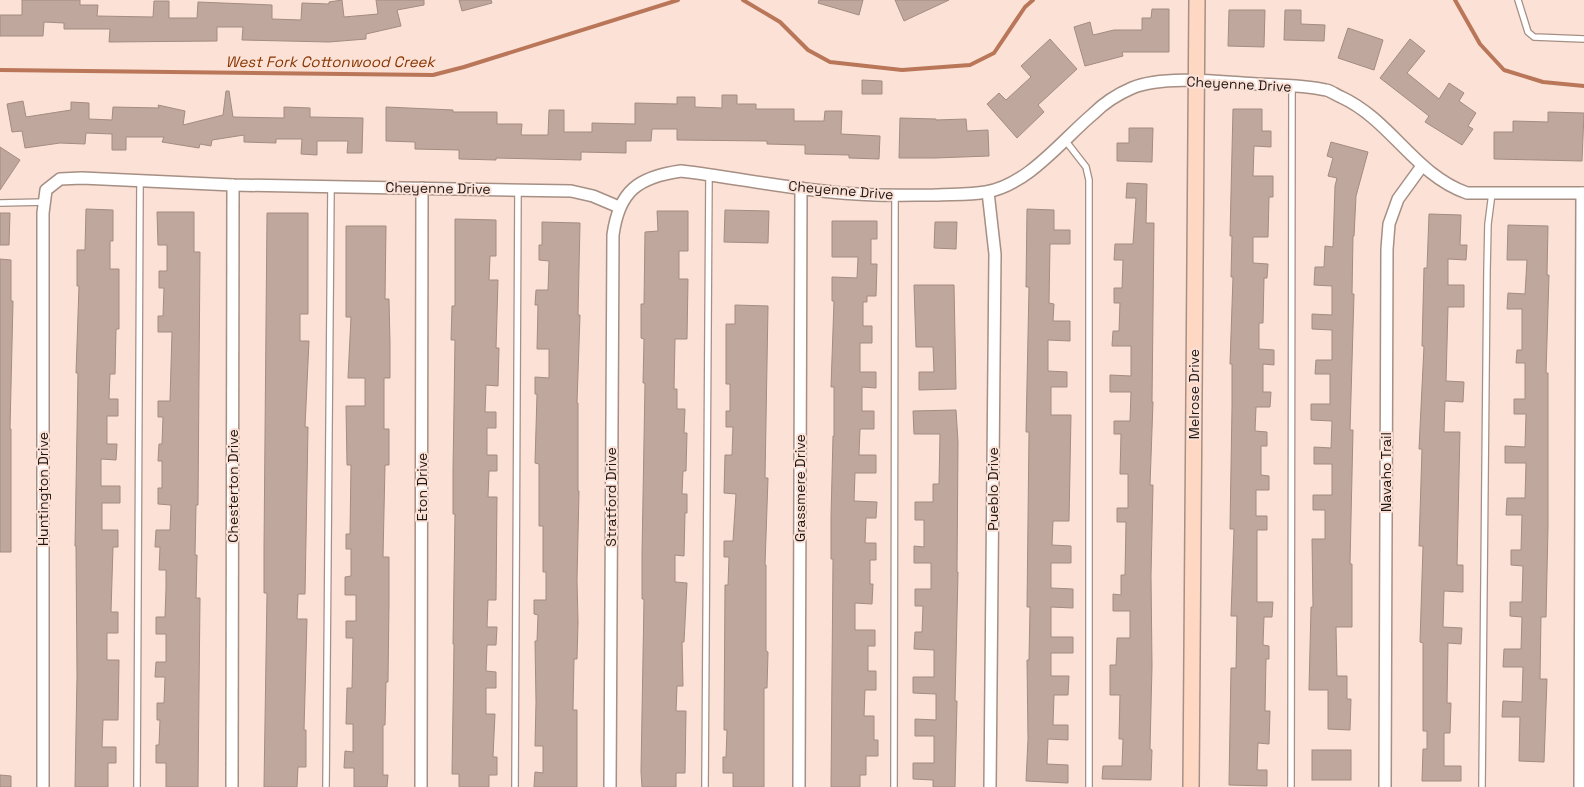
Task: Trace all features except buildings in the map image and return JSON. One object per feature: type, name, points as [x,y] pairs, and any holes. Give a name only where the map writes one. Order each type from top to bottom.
[{"type":"street","name":"Melrose Drive","points":[[1191,787],[1197,0]]},
{"type":"street","name":"Cheyenne Drive","points":[[46,190],[60,179],[233,185],[518,189],[571,191],[593,196],[619,207],[629,193],[642,182],[659,174],[681,171],[855,194],[895,196],[988,192],[1007,185],[1032,170],[1093,113],[1112,98],[1134,87],[1158,82],[1196,82],[1292,86],[1327,90],[1351,101],[1374,118],[1422,166],[1436,177],[1454,188],[1467,193],[1583,193]]},
{"type":"street","name":"Navaho Trail","points":[[1385,787],[1387,249],[1390,224],[1398,199],[1422,166]]},
{"type":"street","name":"Chesterton Drive","points":[[232,787],[233,185]]},
{"type":"street","name":"Eton Drive","points":[[421,787],[422,188]]},
{"type":"street","name":"Grassmere Drive","points":[[799,787],[801,188]]},
{"type":"street","name":"Huntington Drive","points":[[43,787],[43,213],[46,190]]},
{"type":"street","name":"Pueblo Drive","points":[[988,192],[995,254],[990,787]]},
{"type":"street","points":[[1580,787],[1583,193]]},
{"type":"street","name":"Stratford Drive","points":[[610,787],[613,235],[619,207]]},
{"type":"lane","points":[[1518,0],[1528,32],[1534,37],[1584,39]]},
{"type":"lane","points":[[1291,787],[1292,86]]},
{"type":"lane","points":[[1065,140],[1086,167],[1089,180],[1089,787]]},
{"type":"lane","points":[[705,787],[708,175]]},
{"type":"lane","points":[[137,787],[140,181]]},
{"type":"lane","points":[[326,787],[332,186]]},
{"type":"lane","points":[[515,787],[518,189]]},
{"type":"lane","points":[[1482,787],[1487,270],[1488,224],[1492,193]]},
{"type":"lane","points":[[894,787],[895,196]]},
{"type":"lane","points":[[0,202],[45,202]]},
{"type":"waterway","name":"West Fork Cottonwood Creek","points":[[0,70],[433,75],[678,0]]},
{"type":"waterway","name":"West Fork Cottonwood Creek","points":[[743,0],[780,22],[808,50],[830,62],[902,70],[970,65],[994,53],[1025,7],[1033,0]]},
{"type":"waterway","name":"West Fork Cottonwood Creek","points":[[1455,0],[1480,44],[1504,70],[1543,82],[1584,86]]}]
